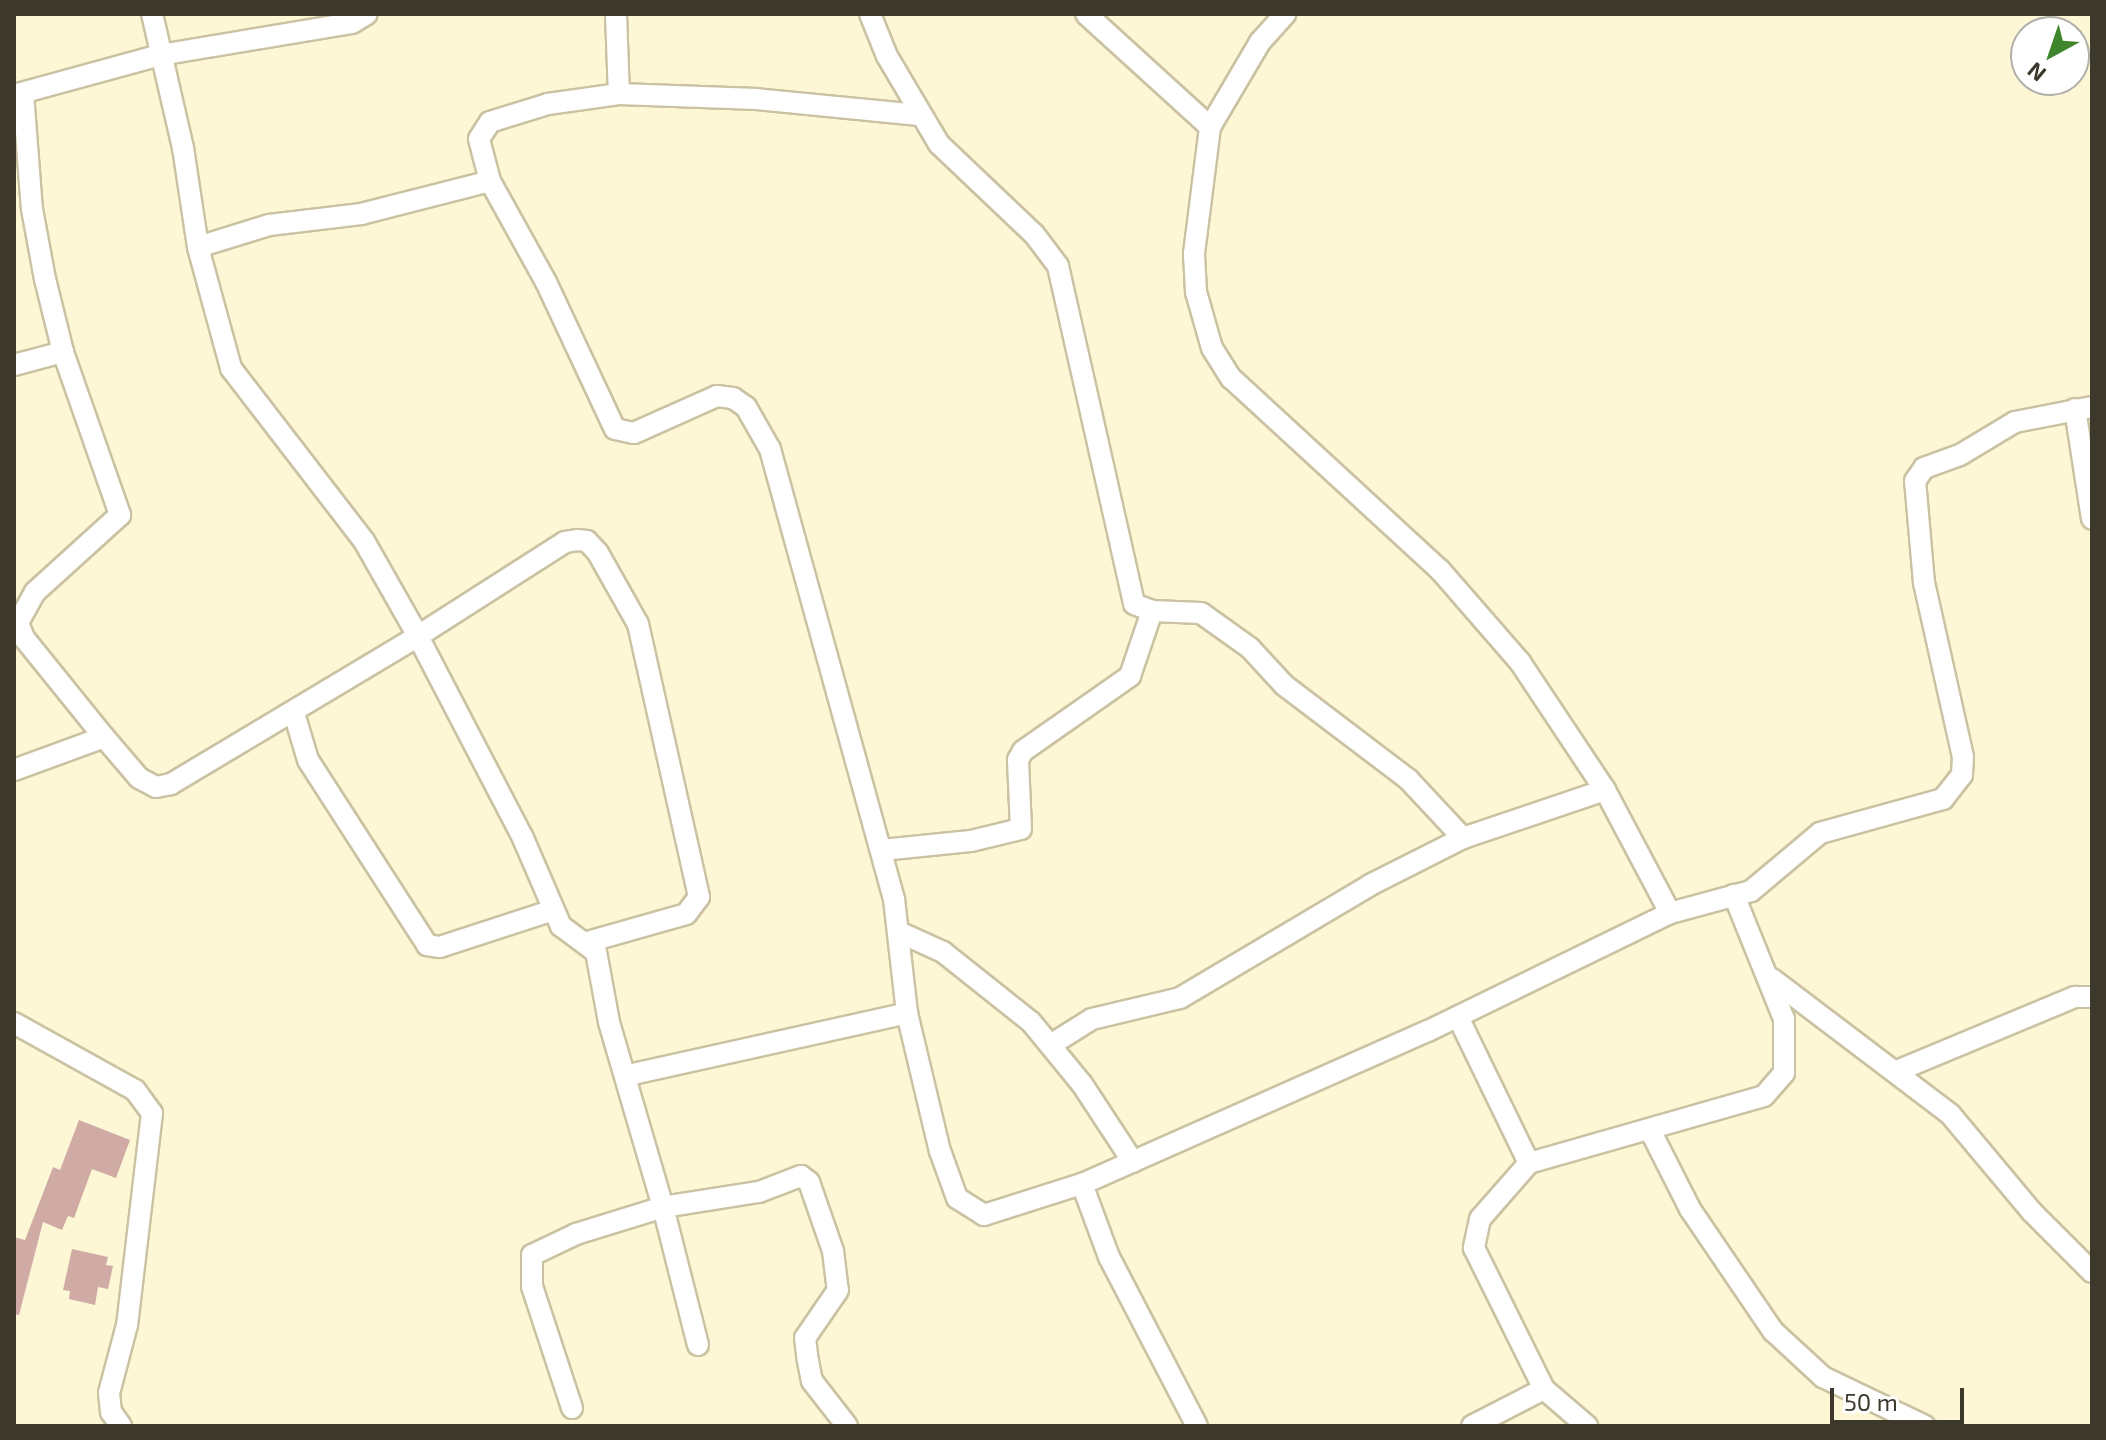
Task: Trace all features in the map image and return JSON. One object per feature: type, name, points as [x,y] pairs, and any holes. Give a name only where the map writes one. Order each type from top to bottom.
[{"type":"street","points":[[152,14],[183,148],[198,247],[231,368],[364,541],[418,636],[523,838],[553,910],[565,931],[587,942],[596,952],[609,1022],[628,1075],[698,1345]]},
{"type":"street","points":[[367,14],[352,23],[160,55],[19,94],[32,209],[63,352],[120,515],[35,592],[18,623],[19,636],[139,778],[156,787],[171,784],[294,713],[565,542],[587,541],[625,597],[638,624],[699,897],[686,914],[587,942]]},
{"type":"street","points":[[616,14],[619,94]]},
{"type":"street","points":[[870,14],[919,115],[960,167],[1011,210],[1058,266],[1134,604],[1152,611],[1192,609],[1250,648],[1284,685],[1408,779],[1463,838]]},
{"type":"street","points":[[1086,14],[1210,127]]},
{"type":"street","points":[[1285,14],[1260,42],[1210,127],[1194,254],[1196,292],[1212,348],[1252,402],[1440,570],[1520,662],[1605,790],[1670,913]]},
{"type":"street","points":[[919,115],[757,99],[619,94],[548,104],[490,122],[479,139],[490,181],[546,282],[615,429],[634,433],[717,396],[733,398],[746,407],[770,449],[789,504],[804,578],[882,850],[899,932],[907,1013],[940,1151],[957,1198],[984,1215],[1082,1184],[1458,1017],[1670,913],[1734,895],[1766,882],[1820,833],[1843,823],[1923,807],[1955,788],[1963,757],[1924,583],[1915,481],[1924,468],[1960,455],[2015,422],[2083,408],[2092,519]]},
{"type":"street","points":[[198,247],[269,225],[361,214],[490,181]]},
{"type":"street","points":[[14,365],[63,352]]},
{"type":"street","points":[[882,850],[971,841],[1021,829],[1018,760],[1044,732],[1130,676],[1152,611]]},
{"type":"street","points":[[294,713],[308,760],[427,945],[440,947],[553,910]]},
{"type":"street","points":[[14,770],[104,737]]},
{"type":"street","points":[[1052,1044],[1092,1019],[1180,998],[1370,885],[1463,838],[1605,790]]},
{"type":"street","points":[[1587,1426],[1544,1389],[1473,1237],[1480,1219],[1529,1163],[1726,1110],[1776,1087],[1787,1061],[1784,1019],[1772,979],[1734,895]]},
{"type":"street","points":[[899,932],[943,952],[990,985],[1052,1044],[1133,1162]]},
{"type":"street","points":[[1772,979],[1897,1071],[1982,1145],[2032,1212],[2092,1272]]},
{"type":"street","points":[[1897,1071],[2075,997],[2092,997]]},
{"type":"street","points":[[628,1075],[907,1013]]},
{"type":"street","points":[[1458,1017],[1529,1163]]},
{"type":"street","points":[[14,1023],[135,1090],[152,1113],[127,1325],[109,1393],[111,1412],[121,1426]]},
{"type":"street","points":[[1650,1130],[1690,1209],[1773,1331],[1823,1377],[1925,1426]]},
{"type":"street","points":[[572,1408],[532,1286],[532,1255],[576,1234],[663,1207],[759,1192],[794,1176],[809,1182],[833,1251],[838,1290],[805,1338],[812,1381],[847,1426]]},
{"type":"street","points":[[1082,1184],[1109,1257],[1197,1426]]},
{"type":"street","points":[[1472,1426],[1544,1389]]},
{"type":"building","points":[[79,1120],[130,1140],[116,1178],[92,1169],[74,1218],[68,1216],[62,1230],[43,1222],[19,1315],[14,1314],[14,1237],[25,1240],[53,1167],[60,1170]]},
{"type":"building","points":[[72,1249],[108,1257],[106,1265],[113,1266],[108,1289],[98,1287],[95,1305],[69,1299],[70,1291],[63,1290]]}]
